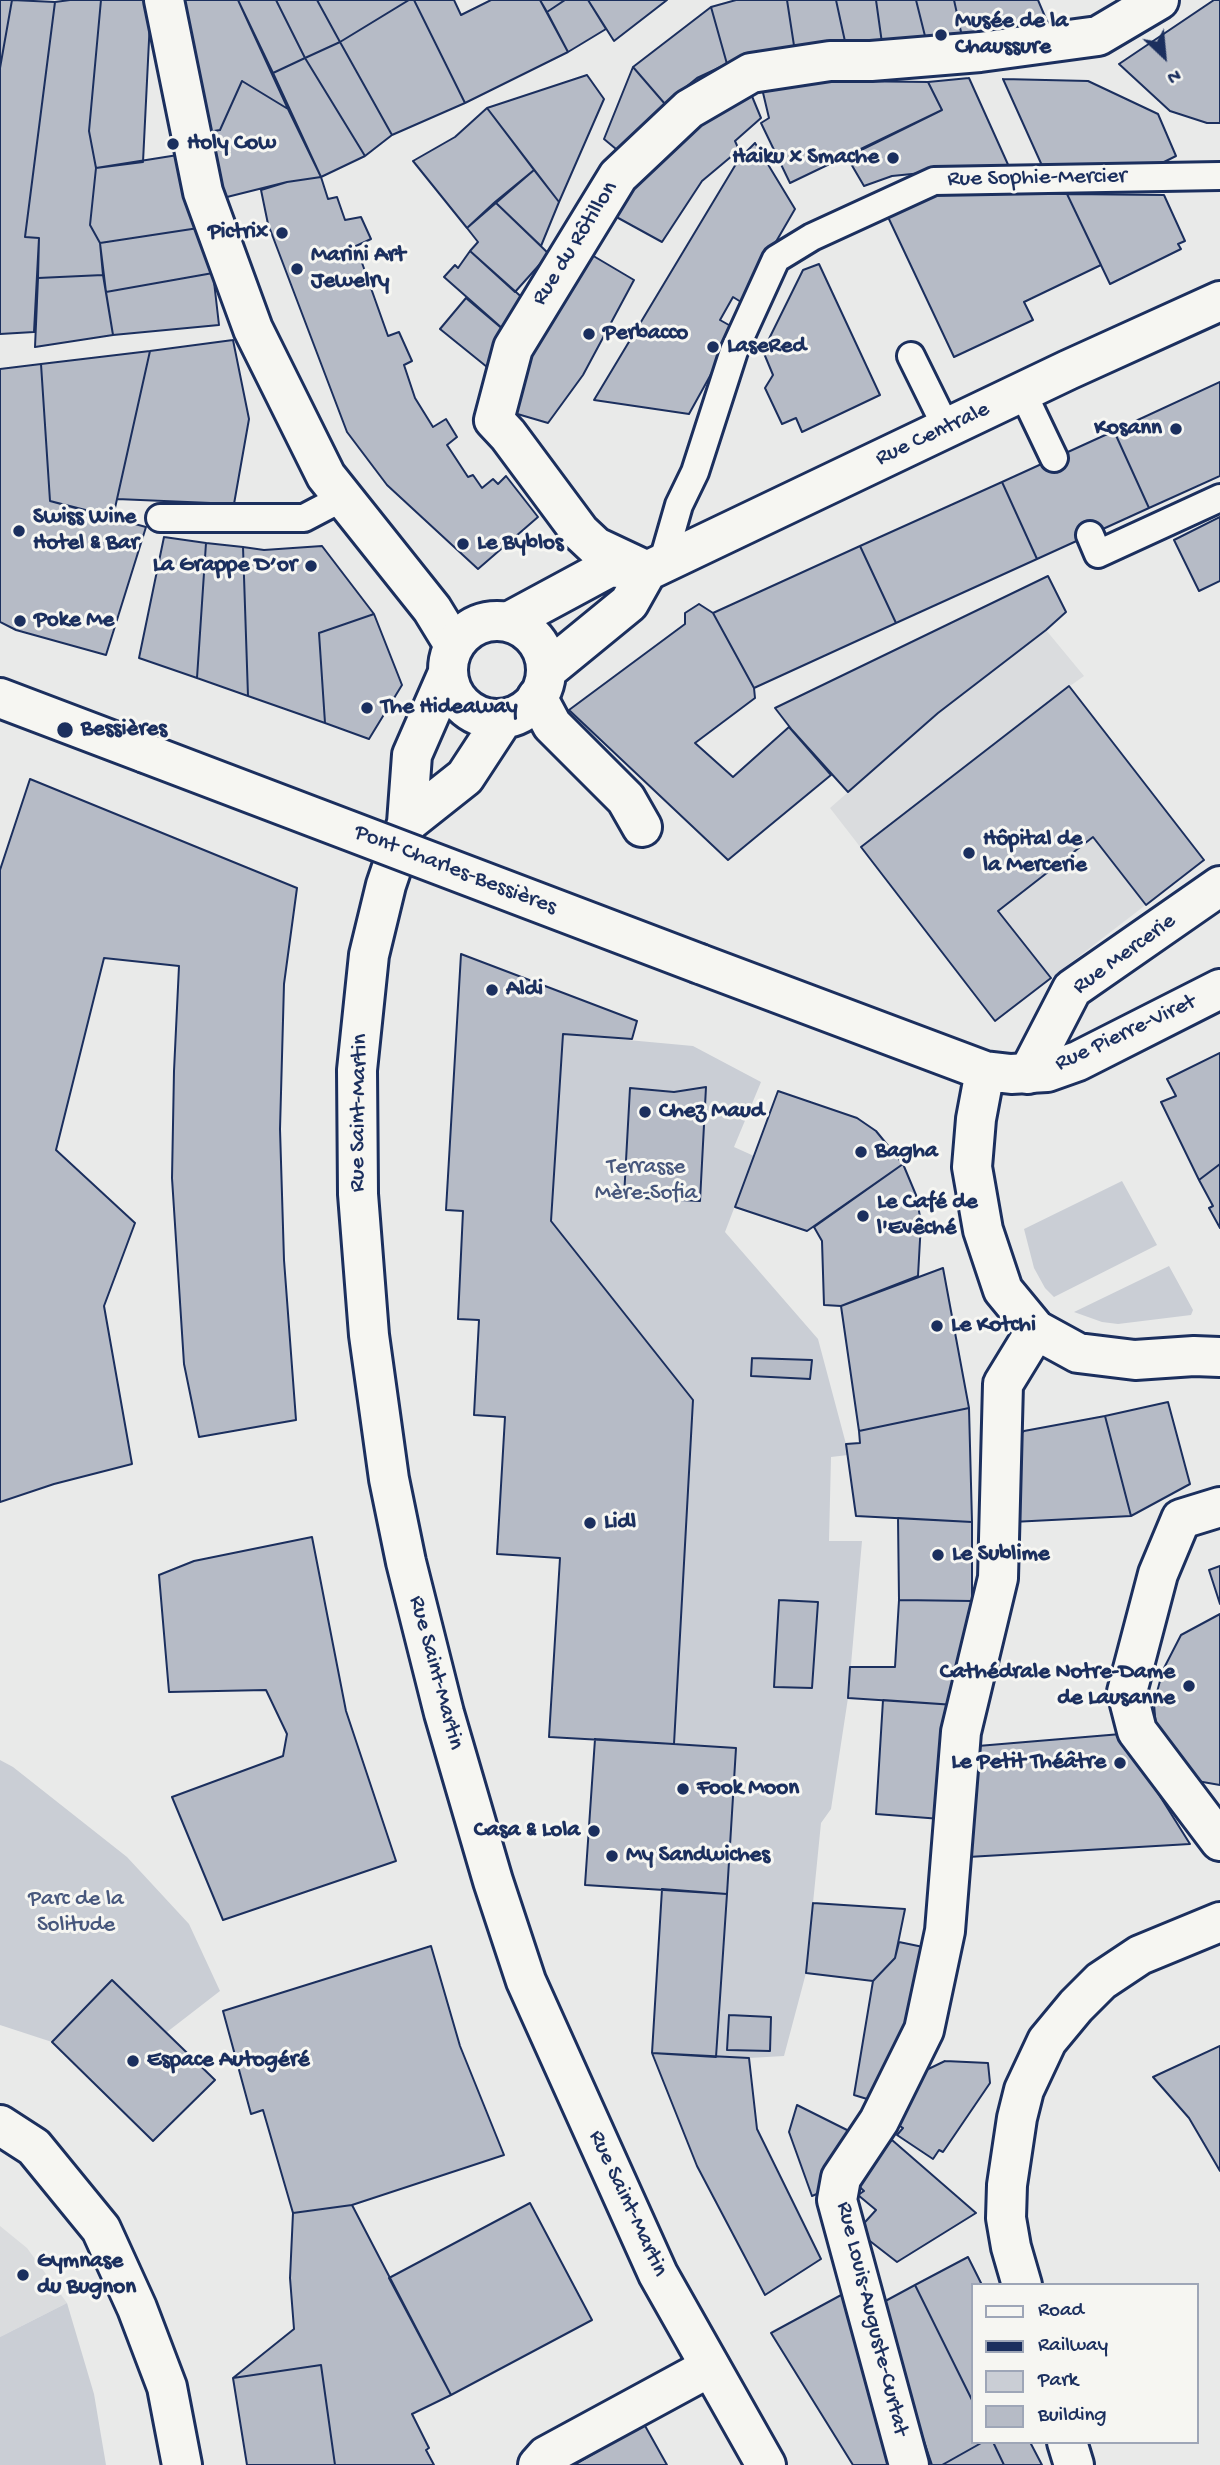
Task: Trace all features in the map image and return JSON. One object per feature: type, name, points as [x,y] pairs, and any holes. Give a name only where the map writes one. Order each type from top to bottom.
[{"type":"street","points":[[164,0],[208,209],[253,329],[326,476],[432,609],[451,660],[451,690],[460,703],[472,713],[487,718],[503,719],[528,708],[542,684],[629,603],[654,568]]},
{"type":"street","name":"Rue du Rôtillon","points":[[654,568],[596,547],[580,532],[494,420],[513,348],[618,176],[689,108],[751,73],[830,61],[871,61],[980,52],[1098,36],[1159,0]]},
{"type":"street","name":"Rue Centrale","points":[[508,622],[610,568],[654,568],[1220,301]]},
{"type":"street","name":"Rue Saint-Martin","points":[[508,622],[492,620],[477,624],[464,633],[451,660],[412,755],[407,823],[386,885],[369,956],[357,1070],[358,1194],[369,1335],[392,1491],[406,1562],[444,1713],[493,1881],[526,1981],[658,2274],[766,2465]]},
{"type":"street","points":[[508,622],[523,628],[536,640],[543,654],[542,684],[552,725],[626,799],[642,827]]},
{"type":"street","name":"Pont Charles-Bessières","points":[[0,698],[911,1043]]},
{"type":"street","points":[[407,823],[465,777],[503,719]]},
{"type":"street","name":"Rue Mercerie","points":[[1028,1074],[1072,989],[1220,886]]},
{"type":"street","name":"Rue Pierre-Viret","points":[[911,1043],[985,1071],[1028,1074],[1047,1072],[1078,1061],[1220,989]]},
{"type":"street","points":[[985,1071],[976,1119],[972,1167],[983,1230],[1003,1290],[1035,1329],[1078,1353],[1135,1360],[1220,1357]]},
{"type":"street","name":"Rue Louis-Auguste-Curtat","points":[[909,2465],[837,2200],[841,2178],[879,2121],[924,2030],[945,1931],[961,1732],[998,1578],[1003,1384],[1035,1329]]},
{"type":"street","points":[[1220,1507],[1181,1519],[1158,1574],[1127,1692],[1137,1731],[1220,1841]]},
{"type":"street","points":[[1021,2283],[1006,2218],[1007,2185],[1022,2099],[1047,2041],[1101,1981],[1140,1955],[1220,1922]]},
{"type":"street","points":[[0,2126],[34,2147],[101,2229],[137,2308],[167,2386],[182,2465]]},
{"type":"street","points":[[538,2465],[547,2456],[710,2367]]},
{"type":"street","points":[[1068,2444],[1074,2465]]},
{"type":"lane","name":"Rue Sophie-Mercier","points":[[654,568],[695,472],[734,351],[776,259],[812,237],[934,181],[1215,175]]},
{"type":"lane","points":[[911,356],[947,429]]},
{"type":"lane","points":[[1023,393],[1054,458]]},
{"type":"lane","points":[[160,518],[304,518],[344,497]]},
{"type":"lane","points":[[1090,535],[1098,554],[1220,498]]},
{"type":"shaded area","name":"Hôpital de la Mercerie","points":[[1046,630],[1084,676],[1070,686],[1204,860],[995,1021],[830,808],[938,713]]},
{"type":"shaded area","name":"Gymnase du Bugnon","points":[[0,2226],[27,2248],[67,2303],[0,2337]]},
{"type":"green space","name":"Terrasse Mère-Sofia","points":[[563,1034],[693,1046],[761,1082],[734,1147],[754,1156],[725,1232],[818,1339],[846,1444],[848,1455],[831,1457],[829,1541],[862,1541],[848,1698],[831,1809],[821,1823],[806,1973],[784,2056],[749,2058],[652,2053],[662,1889],[727,1894],[736,1749],[674,1744],[693,1400],[551,1221]]},
{"type":"green space","points":[[1122,1181],[1157,1245],[1054,1297],[1045,1288],[1034,1268],[1024,1229]]},
{"type":"green space","points":[[1169,1266],[1193,1310],[1191,1315],[1118,1324],[1102,1322],[1074,1312]]},
{"type":"green space","name":"Parc de la Solitude","points":[[0,1760],[13,1767],[127,1857],[189,1924],[220,1991],[167,2032],[112,1980],[52,2042],[0,2025]]},
{"type":"green space","points":[[67,2303],[94,2394],[106,2465],[0,2465],[0,2337]]},
{"type":"building","points":[[0,0],[12,0],[0,68]]},
{"type":"building","points":[[12,0],[55,2],[25,237],[39,238],[34,332],[0,334],[0,68]]},
{"type":"building","points":[[101,0],[89,131],[96,168],[90,225],[100,243],[103,275],[38,278],[39,238],[25,237],[55,2]]},
{"type":"building","points":[[101,0],[151,0],[143,162],[96,168],[89,131]]},
{"type":"building","points":[[171,0],[238,0],[288,109],[242,81],[220,130],[202,133]]},
{"type":"building","points":[[238,0],[276,0],[305,58],[273,73]]},
{"type":"building","points":[[276,0],[317,0],[340,42],[305,58]]},
{"type":"building","points":[[317,0],[409,0],[340,42]]},
{"type":"building","points":[[409,0],[414,0],[465,103],[392,135],[340,42]]},
{"type":"building","points":[[414,0],[454,0],[461,15],[491,0],[540,0],[568,52],[465,103]]},
{"type":"building","points":[[540,0],[565,0],[547,12]]},
{"type":"building","points":[[565,0],[588,0],[606,29],[568,52],[547,12]]},
{"type":"building","points":[[588,0],[667,0],[614,41]]},
{"type":"building","points":[[736,0],[787,0],[795,52],[727,64],[711,7]]},
{"type":"building","points":[[787,0],[836,0],[846,46],[795,52]]},
{"type":"building","points":[[836,0],[876,0],[882,43],[846,46]]},
{"type":"building","points":[[876,0],[916,0],[927,44],[882,43]]},
{"type":"building","points":[[916,0],[954,0],[963,41],[927,44]]},
{"type":"building","points":[[954,0],[1038,0],[1049,26],[963,41]]},
{"type":"building","points":[[1214,0],[1220,0],[1220,123],[1207,123],[1170,111],[1119,64]]},
{"type":"building","points":[[711,7],[727,64],[697,78],[665,104],[633,67]]},
{"type":"building","points":[[340,42],[392,135],[365,156],[305,58]]},
{"type":"building","points":[[305,58],[365,156],[321,177],[273,73]]},
{"type":"building","points":[[633,67],[665,104],[644,125],[622,154],[604,139]]},
{"type":"building","points":[[587,75],[604,99],[559,202],[487,108]]},
{"type":"building","points":[[969,78],[1010,169],[972,168],[892,176],[864,186],[847,157],[942,110],[928,82]]},
{"type":"building","points":[[1003,79],[1088,81],[1158,114],[1176,156],[1152,168],[1044,170]]},
{"type":"building","points":[[760,80],[928,82],[942,110],[790,183],[761,123],[769,118]]},
{"type":"building","points":[[242,81],[288,109],[321,177],[287,182],[211,201],[195,134],[220,130]]},
{"type":"building","points":[[749,89],[761,118],[735,141],[739,150],[702,181],[662,242],[611,214],[660,151]]},
{"type":"building","points":[[487,108],[534,170],[467,228],[413,161],[455,137]]},
{"type":"building","points":[[755,143],[795,209],[741,302],[733,297],[720,320],[736,329],[689,414],[594,400],[739,159]]},
{"type":"building","points":[[184,154],[205,227],[100,243],[90,225],[96,168]]},
{"type":"building","points":[[534,170],[559,202],[541,246],[495,202]]},
{"type":"building","points":[[321,177],[328,199],[337,197],[345,220],[361,217],[371,239],[356,246],[388,336],[399,332],[412,361],[404,365],[415,398],[433,427],[446,419],[457,437],[447,445],[468,477],[473,475],[482,488],[493,479],[498,484],[506,476],[538,517],[478,569],[387,485],[347,432],[268,224],[261,190],[287,182]]},
{"type":"building","points":[[942,191],[1067,194],[1101,265],[1024,302],[1033,320],[954,357],[888,217]]},
{"type":"building","points":[[1067,194],[1164,195],[1185,241],[1178,244],[1181,249],[1110,284]]},
{"type":"building","points":[[495,202],[549,254],[515,292],[470,251],[478,242],[467,228]]},
{"type":"building","points":[[205,227],[213,273],[106,292],[100,243]]},
{"type":"building","points":[[470,251],[526,301],[503,329],[444,277],[455,265],[458,268]]},
{"type":"building","points":[[585,251],[634,280],[583,375],[548,423],[497,408]]},
{"type":"building","points":[[819,264],[880,395],[802,432],[796,418],[782,424],[765,388],[773,375],[763,351],[803,270]]},
{"type":"building","points":[[213,273],[219,325],[113,335],[106,292]]},
{"type":"building","points":[[103,275],[113,335],[35,347],[38,278]]},
{"type":"building","points":[[466,298],[512,337],[487,367],[440,329]]},
{"type":"building","points":[[233,340],[249,419],[234,504],[117,499],[150,351]]},
{"type":"building","points":[[150,351],[113,517],[50,501],[41,364]]},
{"type":"building","points":[[41,364],[50,501],[146,527],[106,655],[16,630],[0,622],[0,369]]},
{"type":"building","points":[[1220,382],[1220,476],[1149,508],[1114,431]]},
{"type":"building","points":[[1114,431],[1149,508],[1037,559],[1002,482]]},
{"type":"building","points":[[1002,482],[1037,559],[896,623],[860,546]]},
{"type":"building","points":[[1220,517],[1220,581],[1199,591],[1174,540]]},
{"type":"building","points":[[164,537],[206,543],[197,678],[139,658]]},
{"type":"building","points":[[206,543],[243,547],[248,696],[197,678]]},
{"type":"building","points":[[322,546],[374,614],[319,633],[325,723],[248,696],[243,547],[264,550]]},
{"type":"building","points":[[860,546],[896,623],[754,688],[713,613]]},
{"type":"building","points":[[1048,576],[1066,612],[938,713],[848,792],[775,708]]},
{"type":"building","points":[[699,604],[713,613],[754,688],[755,698],[695,743],[733,777],[789,727],[831,775],[728,860],[569,710],[685,624],[685,613]]},
{"type":"building","points":[[374,614],[402,685],[369,739],[325,723],[319,633]]},
{"type":"building","name":"Hôpital de la Mercerie","points":[[1069,686],[1204,860],[1146,905],[1093,837],[998,911],[1051,978],[995,1021],[861,847]]},
{"type":"building","points":[[30,779],[297,888],[284,984],[280,1129],[284,1260],[296,1420],[199,1437],[184,1364],[172,1178],[179,966],[104,958],[56,1150],[135,1223],[104,1306],[132,1464],[54,1484],[0,1502],[0,870]]},
{"type":"building","points":[[461,954],[637,1021],[632,1039],[563,1034],[551,1221],[693,1400],[674,1744],[549,1737],[560,1558],[497,1554],[505,1417],[474,1415],[479,1320],[458,1319],[463,1211],[446,1210]]},
{"type":"building","points":[[1220,1053],[1220,1164],[1199,1180],[1161,1102],[1176,1096],[1167,1079]]},
{"type":"building","points":[[706,1087],[700,1201],[624,1197],[630,1088],[674,1092]]},
{"type":"building","points":[[778,1091],[857,1118],[876,1131],[903,1164],[807,1231],[735,1207]]},
{"type":"building","points":[[903,1164],[916,1195],[921,1222],[918,1276],[841,1306],[824,1305],[822,1241],[814,1227]]},
{"type":"building","points":[[1220,1164],[1220,1228],[1209,1208],[1213,1206],[1199,1180]]},
{"type":"building","points":[[943,1268],[969,1408],[859,1431],[841,1306]]},
{"type":"building","points":[[752,1358],[812,1360],[810,1379],[751,1376]]},
{"type":"building","points":[[1168,1402],[1190,1484],[1131,1516],[1105,1416]]},
{"type":"building","points":[[969,1408],[972,1522],[856,1516],[846,1444],[860,1443],[859,1431]]},
{"type":"building","points":[[1105,1416],[1131,1516],[1012,1522],[1009,1444],[1024,1431]]},
{"type":"building","points":[[898,1518],[972,1522],[972,1601],[899,1600]]},
{"type":"building","points":[[312,1537],[346,1711],[396,1861],[223,1920],[172,1797],[283,1756],[287,1734],[266,1690],[169,1692],[159,1575],[194,1561]]},
{"type":"building","points":[[1220,1566],[1220,1604],[1209,1570]]},
{"type":"building","points":[[779,1600],[818,1602],[812,1688],[774,1687]]},
{"type":"building","points":[[899,1600],[972,1601],[955,1705],[848,1698],[850,1667],[895,1667]]},
{"type":"building","name":"Cathédrale Notre-Dame de Lausanne","points":[[1220,1614],[1220,1785],[1197,1781],[1157,1743],[1154,1703],[1163,1670],[1181,1635]]},
{"type":"building","points":[[883,1700],[955,1705],[941,1819],[876,1814]]},
{"type":"building","points":[[1121,1734],[1190,1844],[968,1857],[966,1747]]},
{"type":"building","points":[[595,1739],[736,1748],[727,1894],[585,1885]]},
{"type":"building","points":[[662,1889],[727,1894],[716,2057],[652,2053]]},
{"type":"building","points":[[813,1903],[905,1909],[895,1958],[873,1981],[806,1973]]},
{"type":"building","points":[[899,1942],[928,1948],[912,2031],[877,2102],[854,2095],[873,1981],[895,1958]]},
{"type":"building","points":[[431,1946],[460,2046],[504,2155],[352,2205],[293,2213],[263,2110],[251,2114],[223,2011]]},
{"type":"building","name":"Espace Autogéré","points":[[112,1980],[215,2080],[153,2141],[52,2042]]},
{"type":"building","points":[[729,2015],[771,2017],[770,2051],[727,2050]]},
{"type":"building","points":[[1220,2046],[1220,2171],[1189,2118],[1153,2077]]},
{"type":"building","points":[[652,2053],[749,2058],[757,2129],[821,2259],[765,2295],[697,2166]]},
{"type":"building","points":[[945,2061],[988,2063],[990,2083],[943,2152],[939,2150],[933,2159],[897,2135],[903,2128],[894,2122],[920,2073]]},
{"type":"building","points":[[797,2105],[857,2135],[824,2191],[812,2196],[789,2132]]},
{"type":"building","points":[[892,2140],[976,2213],[897,2262],[857,2231],[876,2210],[858,2195],[864,2191],[852,2180]]},
{"type":"building","points":[[530,2203],[592,2320],[451,2395],[389,2278]]},
{"type":"building","points":[[352,2205],[451,2395],[412,2414],[429,2448],[426,2450],[434,2465],[335,2465],[321,2365],[233,2378],[294,2329],[290,2278],[293,2213]]},
{"type":"building","points":[[968,2257],[981,2283],[972,2283],[972,2400],[915,2285]]},
{"type":"building","points":[[915,2285],[972,2400],[972,2444],[979,2444],[942,2465],[932,2465],[878,2305]]},
{"type":"building","points":[[843,2294],[900,2465],[853,2465],[771,2333]]},
{"type":"building","points":[[321,2365],[335,2465],[247,2465],[233,2378]]},
{"type":"building","points":[[644,2424],[667,2465],[574,2465]]},
{"type":"building","points":[[979,2444],[994,2444],[1004,2465],[942,2465]]},
{"type":"building","points":[[994,2444],[1031,2444],[1042,2465],[1004,2465]]},
{"type":"railway","points":[[150,746],[705,953]]},
{"type":"railway","points":[[143,765],[698,973]]},
{"type":"place","name":"Musée de la Chaussure","points":[[941,35]]},
{"type":"place","name":"Holy Cow","points":[[173,144]]},
{"type":"place","name":"Haiku x Smache","points":[[893,158]]},
{"type":"place","name":"Pictrix","points":[[282,233]]},
{"type":"place","name":"Marini Art Jewelry","points":[[297,269]]},
{"type":"place","name":"Perbacco","points":[[589,334]]},
{"type":"place","name":"LaseRed","points":[[713,347]]},
{"type":"place","name":"Kosann","points":[[1176,429]]},
{"type":"place","name":"Swiss Wine Hotel & Bar","points":[[19,531]]},
{"type":"place","name":"Le Byblos","points":[[463,544]]},
{"type":"place","name":"La Grappe D’or","points":[[311,566]]},
{"type":"place","name":"Poke Me","points":[[20,621]]},
{"type":"place","name":"The Hideaway","points":[[367,708]]},
{"type":"place","name":"Bessières","points":[[65,730]]},
{"type":"place","name":"Hôpital de la Mercerie","points":[[969,853]]},
{"type":"place","name":"Aldi","points":[[492,990]]},
{"type":"place","name":"Chez Maud","points":[[645,1112]]},
{"type":"place","name":"Bagha","points":[[861,1152]]},
{"type":"place","name":"Le Café de l'Evêché","points":[[863,1216]]},
{"type":"place","name":"Le Kotchi","points":[[937,1326]]},
{"type":"place","name":"Lidl","points":[[590,1523]]},
{"type":"place","name":"Le Sublime","points":[[938,1555]]},
{"type":"place","name":"Cathédrale Notre-Dame de Lausanne","points":[[1189,1686]]},
{"type":"place","name":"Le Petit Théâtre","points":[[1120,1763]]},
{"type":"place","name":"Fook Moon","points":[[683,1789]]},
{"type":"place","name":"Casa & Lola","points":[[594,1831]]},
{"type":"place","name":"My Sandwiches","points":[[612,1856]]},
{"type":"place","name":"Espace Autogéré","points":[[133,2061]]},
{"type":"place","name":"Gymnase du Bugnon","points":[[23,2275]]}]
